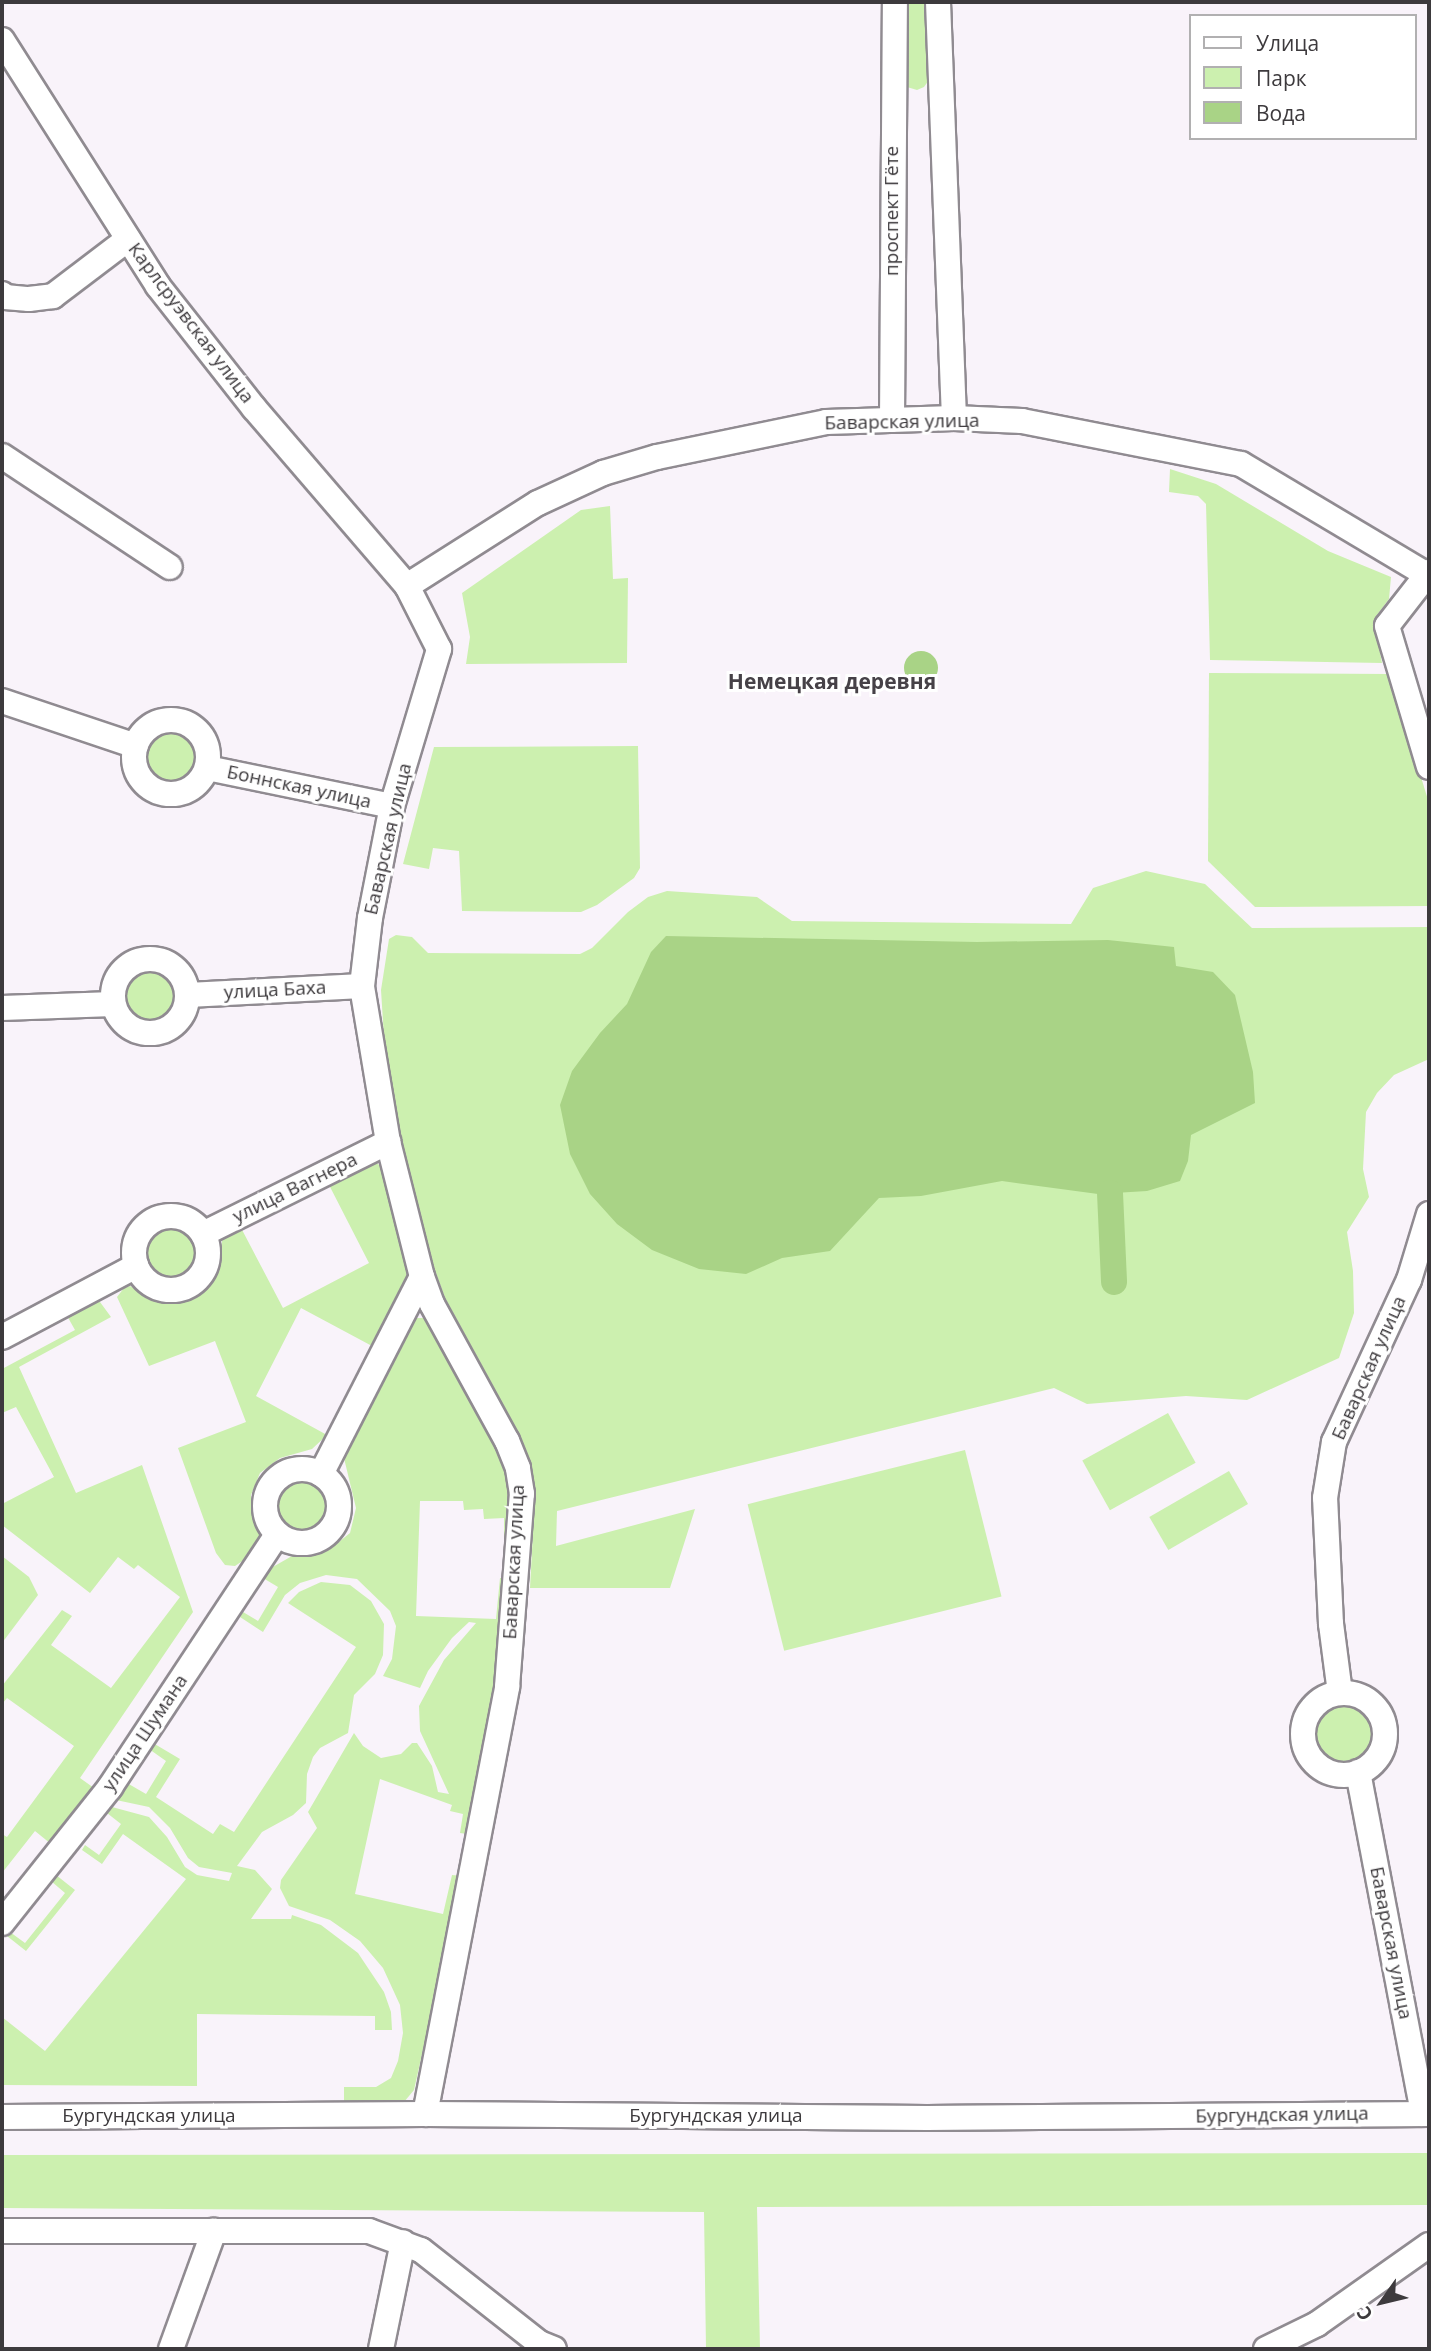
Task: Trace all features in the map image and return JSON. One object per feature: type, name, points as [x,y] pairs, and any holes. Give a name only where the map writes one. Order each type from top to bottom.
[{"type":"street","name":"проспект Гёте","points":[[892,420],[895,2]]},
{"type":"street","points":[[938,2],[954,418]]},
{"type":"street","name":"Карлсруэвская улица","points":[[2,40],[158,286],[254,408],[407,586]]},
{"type":"street","points":[[2,294],[5,298],[29,299],[53,296],[128,239]]},
{"type":"street","name":"Баварская улица","points":[[425,2114],[507,1687],[522,1494],[518,1468],[507,1441],[432,1304],[422,1277],[388,1142],[362,985],[370,918],[392,806],[439,649],[407,586],[538,503],[603,473],[657,457],[826,422],[954,418],[1022,422],[1241,464],[1428,573]]},
{"type":"street","points":[[2,456],[170,567]]},
{"type":"street","points":[[1428,573],[1387,626],[1429,767]]},
{"type":"street","points":[[2,701],[136,746]]},
{"type":"street","points":[[179,720],[200,733],[209,756],[207,768],[194,788],[182,793],[158,792],[139,776],[135,765],[136,746],[145,730],[155,723],[179,720]]},
{"type":"street","name":"Боннская улица","points":[[207,768],[392,806]]},
{"type":"street","points":[[146,959],[170,964],[179,972],[188,995],[181,1018],[161,1032],[137,1031],[126,1025],[113,1004],[116,979],[134,962],[146,959]]},
{"type":"street","name":"улица Баха","points":[[188,995],[362,985]]},
{"type":"street","points":[[2,1008],[113,1004]]},
{"type":"street","name":"улица Вагнера","points":[[202,1234],[388,1142]]},
{"type":"street","name":"Баварская улица","points":[[1340,1693],[1331,1624],[1325,1498],[1334,1442],[1409,1280],[1429,1214]]},
{"type":"street","points":[[179,1216],[190,1220],[202,1234],[208,1251],[207,1264],[193,1283],[169,1290],[146,1282],[136,1266],[134,1248],[137,1236],[154,1219],[179,1216]]},
{"type":"street","points":[[2,1337],[136,1266]]},
{"type":"street","points":[[321,1474],[422,1277]]},
{"type":"street","points":[[310,1470],[321,1474],[330,1482],[339,1505],[332,1529],[324,1537],[300,1544],[277,1535],[265,1514],[268,1490],[285,1472],[310,1470]]},
{"type":"street","name":"улица Шумана","points":[[2,1923],[110,1787],[277,1535]]},
{"type":"street","points":[[1340,1693],[1354,1693],[1376,1707],[1385,1732],[1378,1757],[1358,1772],[1346,1774],[1324,1769],[1308,1753],[1304,1742],[1304,1731],[1312,1709],[1319,1701],[1340,1693]]},
{"type":"street","name":"Баварская улица","points":[[1358,1772],[1426,2114]]},
{"type":"street","name":"Бургундская улица","points":[[2,2117],[425,2114],[941,2118],[1426,2114]]},
{"type":"street","points":[[2,2231],[369,2231],[421,2250],[539,2343],[554,2349]]},
{"type":"street","points":[[171,2349],[215,2231]]},
{"type":"street","points":[[381,2349],[402,2242]]},
{"type":"street","points":[[1266,2349],[1317,2324],[1429,2245]]},
{"type":"green space","points":[[904,2],[927,2],[929,80],[924,87],[917,90],[907,87],[903,78]]},
{"type":"green space","points":[[1170,469],[1216,484],[1328,551],[1391,577],[1389,599],[1374,619],[1382,663],[1210,660],[1206,504],[1198,496],[1169,492]]},
{"type":"green space","points":[[610,506],[613,579],[628,578],[627,663],[466,664],[470,637],[462,593],[581,510]]},
{"type":"green space","points":[[1209,673],[1389,674],[1429,803],[1429,906],[1255,907],[1208,861]]},
{"type":"green space","points":[[172,732],[190,739],[197,757],[190,775],[172,782],[154,775],[147,757],[154,739]]},
{"type":"green space","points":[[638,746],[640,868],[634,878],[597,905],[581,912],[462,911],[459,851],[433,848],[429,869],[403,864],[434,747]]},
{"type":"green space","points":[[1146,871],[1205,884],[1252,928],[1429,927],[1429,1059],[1394,1075],[1377,1093],[1366,1112],[1363,1169],[1369,1197],[1347,1232],[1353,1271],[1354,1313],[1339,1358],[1247,1400],[1186,1396],[1087,1404],[1054,1388],[557,1511],[556,1546],[695,1509],[670,1588],[530,1588],[535,1494],[532,1468],[511,1419],[445,1298],[429,1254],[404,1156],[385,1053],[381,990],[389,939],[396,935],[412,937],[428,953],[580,954],[592,948],[628,912],[648,897],[667,891],[757,897],[792,921],[1071,924],[1093,888]]},
{"type":"green space","points":[[151,971],[169,978],[176,996],[169,1014],[151,1021],[133,1014],[126,996],[133,978]]},
{"type":"green space","points":[[375,1161],[380,1166],[410,1271],[408,1278],[372,1346],[301,1308],[256,1396],[327,1435],[312,1449],[280,1458],[260,1473],[251,1495],[252,1509],[260,1530],[259,1539],[247,1558],[235,1566],[225,1565],[216,1553],[178,1448],[246,1422],[215,1341],[149,1366],[117,1297],[124,1288],[130,1286],[154,1299],[168,1302],[184,1301],[199,1295],[211,1283],[218,1269],[223,1235],[239,1224],[283,1308],[369,1263],[327,1181]]},
{"type":"green space","points":[[171,1227],[189,1234],[196,1252],[189,1270],[171,1277],[153,1270],[146,1252],[153,1234]]},
{"type":"green space","points":[[94,1300],[100,1302],[111,1317],[19,1367],[76,1493],[142,1465],[193,1612],[80,1778],[94,1788],[51,1844],[35,1831],[2,1873],[2,1834],[7,1837],[74,1746],[7,1698],[2,1704],[2,1686],[62,1610],[72,1616],[51,1645],[111,1688],[180,1597],[138,1565],[134,1569],[118,1557],[90,1593],[2,1525],[2,1504],[54,1477],[16,1407],[2,1413],[2,1369],[75,1330],[66,1314]]},
{"type":"green space","points":[[417,1318],[428,1318],[490,1423],[512,1484],[511,1538],[504,1539],[504,1518],[484,1519],[483,1509],[464,1510],[463,1501],[420,1501],[416,1616],[496,1619],[500,1578],[506,1578],[502,1618],[474,1835],[460,1833],[463,1814],[450,1811],[452,1805],[380,1779],[355,1894],[443,1914],[452,1875],[462,1876],[414,2090],[404,2102],[344,2107],[344,2087],[376,2087],[391,2078],[398,2061],[403,2033],[400,2005],[383,1968],[360,1941],[330,1920],[289,1906],[280,1888],[281,1880],[317,1828],[308,1812],[354,1733],[363,1746],[381,1758],[401,1754],[412,1743],[417,1743],[432,1766],[438,1792],[449,1794],[420,1731],[419,1706],[444,1660],[476,1623],[469,1622],[452,1638],[428,1671],[420,1688],[383,1676],[392,1659],[396,1626],[390,1611],[357,1579],[326,1575],[300,1583],[285,1595],[263,1632],[240,1617],[243,1612],[258,1621],[278,1587],[263,1578],[271,1568],[292,1556],[329,1550],[350,1533],[356,1508],[343,1454],[411,1322]]},
{"type":"green space","points":[[1168,1413],[1196,1463],[1110,1510],[1082,1461]]},
{"type":"green space","points":[[965,1450],[1002,1597],[784,1651],[748,1504]]},
{"type":"green space","points":[[1229,1471],[1248,1504],[1168,1550],[1149,1517]]},
{"type":"green space","points":[[301,1482],[319,1489],[326,1507],[319,1525],[301,1532],[283,1525],[276,1507],[283,1489]]},
{"type":"green space","points":[[2,1556],[29,1577],[38,1595],[2,1643]]},
{"type":"green space","points":[[321,1582],[350,1585],[371,1601],[384,1624],[383,1655],[375,1674],[354,1695],[348,1733],[320,1748],[313,1757],[307,1774],[306,1803],[293,1815],[262,1832],[237,1866],[255,1870],[272,1889],[251,1919],[291,1919],[292,1915],[321,1925],[358,1953],[384,1992],[391,2012],[392,2030],[375,2030],[375,2016],[197,2014],[197,2086],[2,2085],[2,2017],[45,2051],[186,1879],[123,1834],[102,1864],[82,1850],[85,1845],[99,1855],[121,1824],[107,1813],[112,1807],[149,1817],[167,1837],[185,1867],[197,1875],[229,1881],[232,1873],[199,1867],[188,1858],[170,1828],[149,1807],[116,1800],[127,1783],[146,1794],[166,1761],[149,1749],[153,1743],[180,1759],[156,1797],[213,1834],[220,1824],[234,1832],[356,1647],[288,1603],[299,1592]]},
{"type":"green space","points":[[1344,1704],[1365,1712],[1373,1733],[1365,1754],[1344,1762],[1323,1754],[1315,1733],[1323,1712]]},
{"type":"green space","points":[[56,1875],[75,1890],[26,1951],[7,1936],[10,1932],[25,1943],[65,1893],[51,1881]]},
{"type":"green space","points":[[1429,2153],[1429,2205],[757,2207],[760,2349],[706,2349],[704,2212],[2,2208],[2,2155]]},
{"type":"water","points":[[921,651],[933,656],[938,668],[933,680],[921,685],[909,680],[904,668],[909,656]]},
{"type":"water","points":[[666,936],[977,942],[1108,940],[1174,947],[1176,966],[1213,972],[1235,995],[1253,1072],[1255,1103],[1191,1135],[1188,1161],[1180,1181],[1147,1191],[1098,1194],[1002,1181],[921,1196],[879,1198],[830,1251],[782,1258],[746,1274],[699,1269],[652,1250],[617,1224],[590,1194],[570,1154],[560,1105],[572,1071],[600,1033],[627,1004],[651,952]]},
{"type":"waterway","points":[[1110,1193],[1114,1282]]},
{"type":"district","name":"Немецкая деревня","points":[[832,681]]}]
